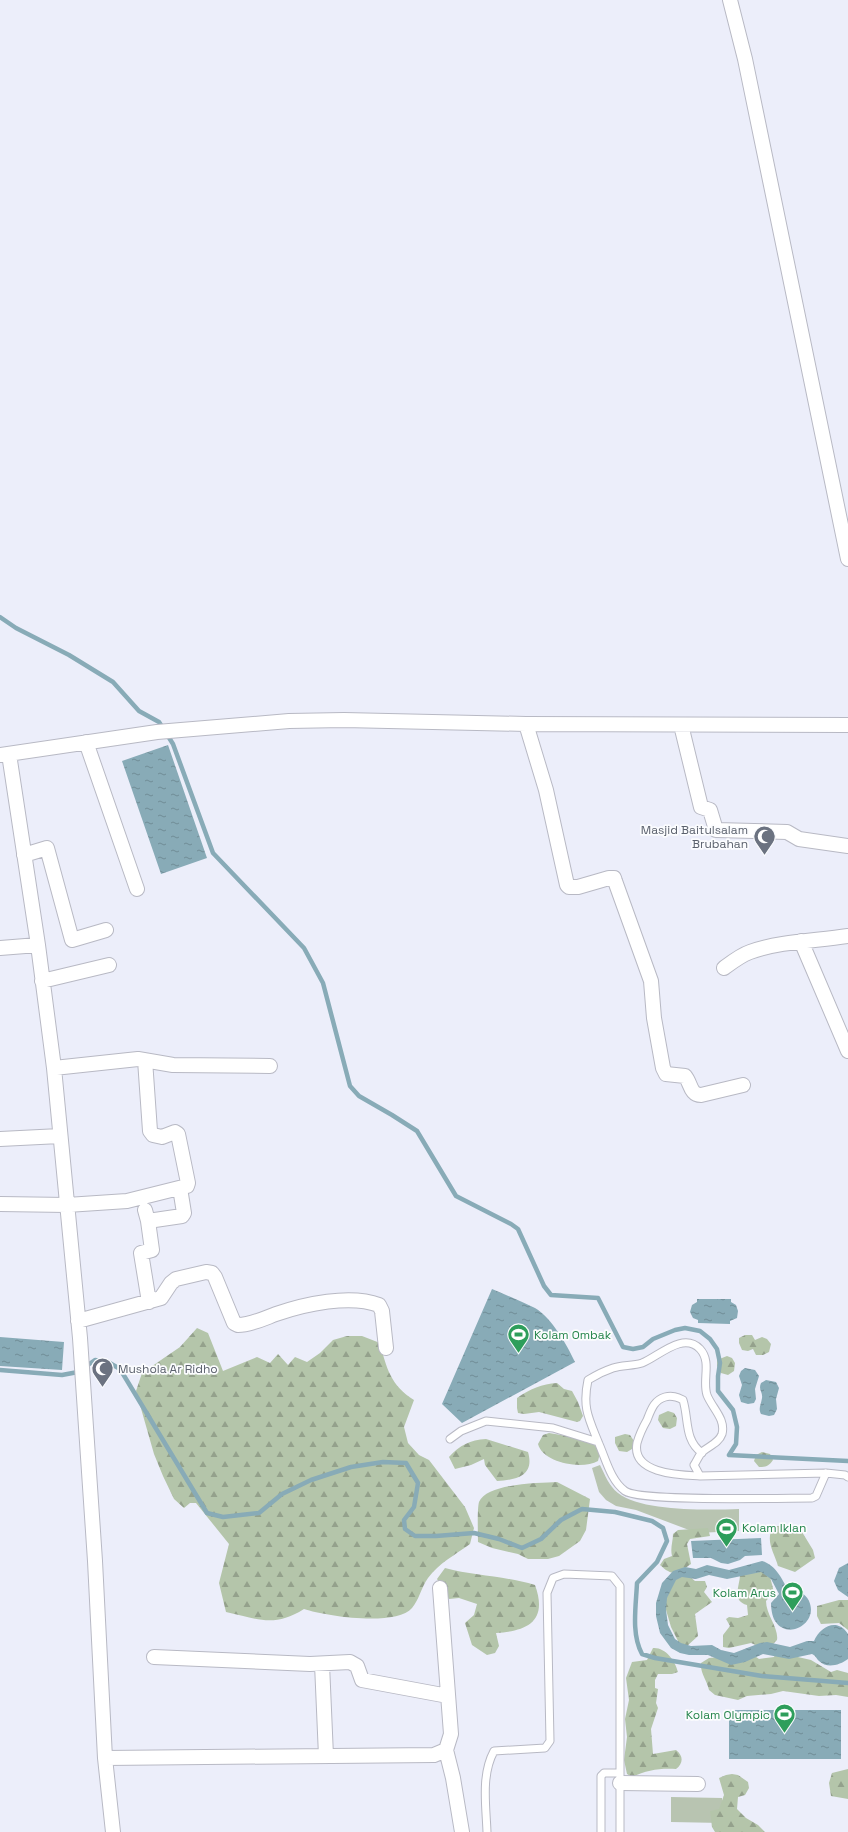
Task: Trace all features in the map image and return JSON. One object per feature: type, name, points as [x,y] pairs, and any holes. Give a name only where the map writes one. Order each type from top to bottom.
[{"type":"street","points":[[730,0],[745,59],[848,559]]},
{"type":"street","points":[[113,1832],[105,1758],[95,1561],[82,1371],[54,1068],[38,945],[24,855],[4,755],[86,742],[164,732],[289,721],[344,720],[526,724],[848,725]]},
{"type":"street","points":[[526,724],[546,790],[567,885],[569,887],[578,887],[611,878],[615,881],[651,981],[654,1018],[663,1068],[666,1074],[685,1076],[696,1095],[743,1085]]},
{"type":"street","points":[[681,725],[701,807],[710,810],[716,830],[787,832],[799,839],[848,846]]},
{"type":"street","points":[[86,742],[137,889]]},
{"type":"street","points":[[24,855],[47,848],[72,940],[106,930]]},
{"type":"street","points":[[724,968],[750,952],[801,941],[848,936]]},
{"type":"street","points":[[801,941],[848,1051]]},
{"type":"street","points":[[0,948],[38,945]]},
{"type":"street","points":[[42,981],[109,965]]},
{"type":"street","points":[[54,1068],[138,1059],[174,1065],[270,1066]]},
{"type":"street","points":[[0,1204],[67,1205],[127,1201],[187,1186],[188,1183],[178,1134],[175,1132],[162,1137],[153,1135],[150,1131],[146,1060]]},
{"type":"street","points":[[0,1139],[60,1136]]},
{"type":"street","points":[[149,1302],[141,1253],[152,1250],[147,1216],[182,1216],[184,1214],[180,1188]]},
{"type":"street","points":[[78,1322],[161,1298],[171,1283],[176,1279],[206,1272],[212,1273],[215,1277],[234,1323],[238,1325],[284,1311],[324,1302],[373,1303],[379,1305],[382,1311],[386,1348]]},
{"type":"street","points":[[440,1588],[451,1734],[446,1750],[453,1778],[462,1832]]},
{"type":"street","points":[[154,1657],[322,1664],[350,1662],[357,1666],[362,1680],[448,1696]]},
{"type":"street","points":[[322,1664],[326,1756]]},
{"type":"street","points":[[105,1758],[434,1755],[446,1750]]},
{"type":"street","points":[[620,1778],[698,1784]]},
{"type":"lane","points":[[700,1476],[694,1465],[702,1452],[716,1443],[722,1435],[723,1424],[708,1396],[705,1383],[707,1367],[705,1356],[699,1348],[688,1343],[666,1348],[655,1357],[642,1363],[613,1368],[588,1380],[585,1397],[590,1423],[617,1483],[627,1492],[655,1498],[812,1498],[816,1496],[826,1473]]},
{"type":"lane","points":[[702,1452],[695,1448],[688,1434],[687,1411],[683,1400],[674,1396],[669,1396],[654,1403],[637,1443],[637,1453],[642,1462],[653,1470],[680,1475],[700,1476],[826,1473],[845,1475],[848,1477]]},
{"type":"lane","points":[[450,1439],[461,1431],[486,1421],[553,1428],[598,1442]]},
{"type":"lane","points":[[487,1832],[486,1776],[489,1761],[494,1751],[545,1748],[550,1741],[547,1593],[553,1578],[564,1574],[612,1576],[620,1586],[620,1832]]},
{"type":"lane","points":[[601,1832],[601,1776],[604,1773],[620,1778]]},
{"type":"green space","points":[[197,1328],[208,1333],[223,1371],[257,1357],[270,1363],[278,1354],[288,1365],[295,1357],[307,1362],[320,1353],[333,1340],[347,1336],[362,1336],[380,1343],[387,1368],[395,1382],[406,1395],[414,1400],[404,1427],[408,1443],[419,1455],[429,1460],[465,1507],[474,1528],[470,1544],[432,1573],[412,1608],[404,1614],[376,1619],[343,1617],[304,1609],[284,1618],[266,1620],[226,1612],[219,1583],[229,1544],[196,1503],[190,1503],[184,1508],[174,1499],[154,1454],[136,1391],[142,1373],[180,1347]]},
{"type":"green space","points":[[745,1335],[752,1335],[755,1340],[762,1337],[767,1339],[771,1344],[769,1352],[763,1355],[756,1355],[753,1349],[748,1351],[742,1350],[739,1343],[739,1338]]},
{"type":"green space","points":[[727,1356],[732,1358],[735,1363],[734,1371],[728,1375],[721,1373],[717,1366],[717,1360]]},
{"type":"green space","points":[[557,1383],[564,1389],[572,1391],[583,1416],[580,1421],[577,1422],[539,1412],[524,1414],[518,1413],[517,1398],[546,1384]]},
{"type":"green space","points":[[668,1411],[674,1413],[677,1418],[676,1426],[670,1429],[663,1428],[658,1420],[659,1415]]},
{"type":"green space","points":[[549,1433],[567,1436],[593,1444],[597,1447],[600,1453],[598,1461],[591,1464],[573,1465],[547,1456],[541,1451],[538,1444],[543,1435]]},
{"type":"green space","points":[[625,1434],[630,1435],[634,1441],[632,1449],[627,1452],[619,1451],[615,1443],[615,1437]]},
{"type":"green space","points":[[486,1439],[528,1452],[529,1467],[517,1478],[497,1481],[485,1465],[484,1459],[471,1465],[455,1469],[449,1457],[453,1453],[461,1446]]},
{"type":"green space","points":[[762,1452],[770,1454],[773,1460],[767,1466],[759,1467],[754,1461],[756,1455]]},
{"type":"green space","points":[[600,1465],[612,1487],[618,1493],[643,1504],[659,1507],[711,1510],[739,1509],[739,1531],[697,1533],[636,1510],[616,1506],[606,1500],[599,1492],[592,1468]]},
{"type":"green space","points":[[557,1482],[590,1499],[586,1530],[580,1541],[559,1556],[548,1559],[528,1559],[518,1554],[492,1548],[478,1542],[478,1505],[484,1496],[492,1491],[515,1485]]},
{"type":"green space","points":[[784,1525],[799,1527],[813,1550],[815,1558],[795,1572],[778,1566],[770,1542],[773,1527]]},
{"type":"green space","points":[[708,1528],[710,1536],[690,1539],[687,1544],[691,1564],[675,1573],[667,1571],[660,1565],[664,1559],[672,1556],[671,1550],[673,1534],[678,1530]]},
{"type":"green space","points":[[445,1568],[535,1585],[539,1607],[537,1615],[532,1622],[517,1630],[496,1633],[499,1646],[495,1653],[487,1655],[472,1645],[465,1623],[474,1615],[477,1604],[459,1598],[449,1599],[437,1579]]},
{"type":"green space","points":[[752,1569],[769,1573],[774,1592],[766,1601],[768,1611],[776,1631],[777,1640],[772,1645],[758,1646],[751,1643],[729,1648],[723,1647],[723,1635],[730,1626],[726,1619],[729,1617],[738,1618],[748,1615],[747,1605],[739,1600],[738,1592],[740,1575]]},
{"type":"green space","points":[[677,1576],[689,1576],[695,1581],[705,1581],[707,1587],[704,1592],[712,1602],[695,1614],[698,1636],[686,1647],[680,1645],[671,1627],[664,1603]]},
{"type":"green space","points":[[839,1600],[848,1600],[848,1630],[839,1623],[821,1624],[817,1616],[817,1606]]},
{"type":"green space","points":[[653,1648],[662,1650],[669,1655],[675,1663],[678,1672],[672,1674],[658,1674],[655,1680],[655,1688],[658,1689],[656,1703],[658,1708],[651,1729],[653,1754],[676,1750],[679,1752],[682,1760],[676,1769],[654,1770],[632,1777],[627,1774],[624,1760],[627,1737],[625,1719],[629,1700],[626,1678],[632,1662],[647,1660]]},
{"type":"green space","points":[[776,1652],[811,1660],[831,1672],[837,1670],[848,1673],[848,1697],[836,1695],[819,1696],[783,1691],[771,1694],[747,1696],[738,1700],[715,1695],[709,1690],[701,1663],[709,1658],[752,1654],[759,1659],[774,1657]]},
{"type":"green space","points":[[848,1769],[848,1799],[831,1796],[829,1783],[832,1773]]},
{"type":"green space","points":[[732,1774],[738,1775],[748,1782],[749,1788],[745,1795],[738,1797],[737,1809],[746,1818],[758,1825],[765,1832],[715,1832],[712,1827],[710,1811],[719,1809],[724,1795],[719,1778]]},
{"type":"green space","points":[[671,1797],[722,1798],[722,1823],[671,1822]]},
{"type":"water","points":[[168,745],[207,858],[161,874],[122,761]]},
{"type":"water","name":"Kolam Ombak","points":[[492,1289],[530,1305],[541,1312],[558,1332],[575,1362],[462,1423],[442,1404]]},
{"type":"water","points":[[697,1299],[731,1299],[731,1302],[736,1305],[738,1311],[737,1318],[730,1321],[730,1324],[698,1323],[698,1320],[693,1318],[690,1312],[692,1305],[697,1302]]},
{"type":"water","points":[[0,1337],[64,1342],[62,1370],[0,1366]]},
{"type":"water","points":[[745,1368],[755,1370],[759,1376],[755,1389],[756,1399],[754,1403],[748,1404],[741,1402],[739,1395],[742,1385],[739,1376],[741,1371]]},
{"type":"water","points":[[766,1380],[776,1382],[779,1388],[776,1399],[777,1409],[774,1415],[769,1416],[761,1414],[760,1410],[762,1396],[760,1385]]},
{"type":"water","name":"Kolam Iklan","points":[[761,1538],[762,1555],[745,1556],[740,1560],[728,1564],[721,1563],[711,1558],[693,1558],[691,1541]]},
{"type":"water","name":"Kolam Arus","points":[[762,1561],[775,1569],[788,1590],[800,1592],[809,1601],[811,1609],[810,1616],[801,1627],[787,1629],[781,1627],[775,1621],[771,1603],[779,1594],[771,1579],[761,1572],[727,1579],[709,1575],[696,1579],[682,1577],[676,1580],[667,1598],[666,1610],[668,1625],[675,1639],[681,1643],[691,1646],[712,1645],[721,1650],[734,1653],[760,1643],[767,1642],[790,1647],[807,1641],[814,1641],[824,1628],[834,1625],[844,1629],[848,1634],[848,1659],[834,1665],[826,1665],[812,1654],[789,1659],[763,1654],[745,1662],[731,1665],[708,1655],[689,1655],[680,1653],[671,1648],[660,1633],[656,1616],[656,1603],[662,1583],[673,1571],[685,1567],[696,1569],[707,1565],[729,1570]]},
{"type":"water","points":[[848,1563],[848,1597],[838,1590],[834,1581],[839,1568]]},
{"type":"water","name":"Kolam Olympic","points":[[729,1710],[841,1710],[841,1759],[729,1759]]},
{"type":"waterway","points":[[0,617],[16,628],[69,655],[113,682],[139,711],[159,722],[173,744],[213,853],[304,948],[323,983],[350,1086],[359,1096],[417,1131],[456,1196],[518,1229],[544,1286],[551,1295],[598,1298],[623,1347],[633,1349],[643,1347],[653,1339],[675,1330],[685,1328],[700,1331],[710,1339],[717,1349],[720,1363],[718,1391],[733,1410],[737,1427],[736,1444],[729,1455],[848,1461]]},
{"type":"waterway","points":[[0,1370],[62,1375],[78,1372],[95,1360],[108,1362],[120,1369],[207,1513],[223,1517],[259,1513],[282,1494],[311,1480],[351,1467],[383,1462],[406,1463],[418,1483],[414,1507],[404,1520],[405,1529],[415,1536],[474,1533],[499,1539],[522,1548],[541,1539],[561,1520],[582,1509],[615,1512],[652,1521],[663,1528],[667,1541],[657,1562],[637,1583],[635,1629],[636,1638],[642,1654],[655,1658],[762,1676],[848,1683]]},
{"type":"place","name":"Masjid Baitulsalam Brubahan","points":[[764,856]]},
{"type":"place","name":"Kolam Ombak","points":[[518,1354]]},
{"type":"place","name":"Mushola Ar Ridho","points":[[103,1388]]},
{"type":"place","name":"Kolam Iklan","points":[[727,1548]]},
{"type":"place","name":"Kolam Arus","points":[[792,1612]]},
{"type":"place","name":"Kolam Olympic","points":[[785,1734]]}]
